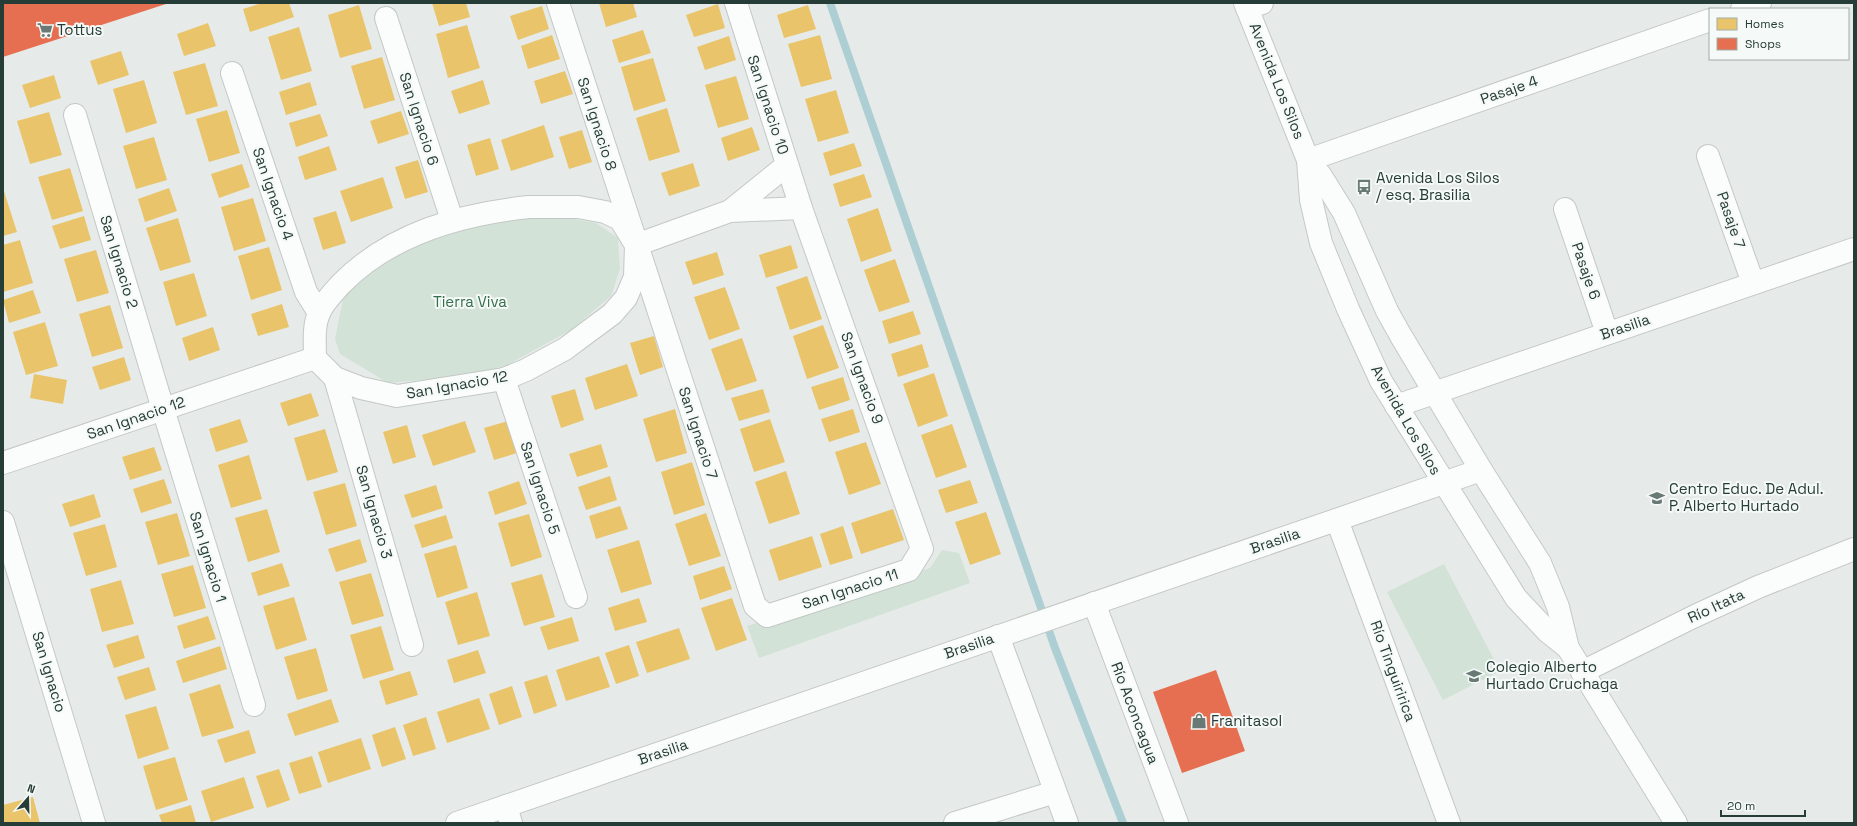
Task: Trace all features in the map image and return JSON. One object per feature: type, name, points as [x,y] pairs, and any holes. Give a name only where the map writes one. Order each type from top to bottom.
[{"type":"street","name":"San Ignacio 8","points":[[558,3],[636,245]]},
{"type":"street","name":"San Ignacio 10","points":[[736,3],[801,208]]},
{"type":"street","points":[[1745,8],[1760,3]]},
{"type":"street","name":"Avenida Los Silos","points":[[1251,5],[1308,160],[1311,200],[1321,243],[1333,275],[1364,346],[1396,406],[1516,598],[1548,632],[1568,648]]},
{"type":"street","name":"San Ignacio 6","points":[[386,18],[452,220]]},
{"type":"street","name":"Pasaje 4","points":[[1308,160],[1709,20]]},
{"type":"street","name":"San Ignacio 4","points":[[232,73],[306,292],[319,313]]},
{"type":"street","name":"San Ignacio 2","points":[[75,115],[163,410]]},
{"type":"street","name":"Pasaje 7","points":[[1708,156],[1753,283]]},
{"type":"street","name":"Avenida Los Silos","points":[[1308,160],[1329,188],[1344,214],[1387,311],[1481,470],[1540,563],[1558,606],[1568,648],[1676,823]]},
{"type":"street","points":[[730,211],[787,165]]},
{"type":"street","points":[[315,358],[314,335],[319,313],[335,290],[354,271],[376,256],[423,231],[452,220],[496,210],[529,207],[578,207],[605,212],[620,220],[636,245],[730,211],[801,208]]},
{"type":"street","name":"San Ignacio 9","points":[[801,208],[922,549]]},
{"type":"street","name":"Pasaje 6","points":[[1565,209],[1607,334]]},
{"type":"street","name":"San Ignacio 12","points":[[3,463],[315,358],[335,378],[361,388],[397,396],[504,379],[526,370],[564,349],[612,314],[626,298],[635,277],[636,245]]},
{"type":"street","name":"San Ignacio 7","points":[[636,245],[755,606],[767,616]]},
{"type":"street","name":"Brasilia","points":[[1396,406],[1854,248]]},
{"type":"street","name":"San Ignacio 3","points":[[335,378],[412,645]]},
{"type":"street","name":"San Ignacio 5","points":[[504,379],[576,597]]},
{"type":"street","name":"San Ignacio 1","points":[[163,410],[254,705]]},
{"type":"street","name":"Brasilia","points":[[457,823],[509,815],[998,636],[1481,470]]},
{"type":"street","name":"Río Tinguiririca","points":[[1337,520],[1449,823]]},
{"type":"street","name":"San Ignacio","points":[[3,522],[94,823]]},
{"type":"street","name":"San Ignacio 11","points":[[767,616],[909,570],[922,549]]},
{"type":"street","name":"Río Itata","points":[[1582,672],[1693,617],[1758,587],[1854,550]]},
{"type":"street","name":"Río Aconcagua","points":[[1085,606],[1177,823]]},
{"type":"street","points":[[998,636],[1067,823]]},
{"type":"street","points":[[955,823],[1055,792]]},
{"type":"green space","name":"Tierra Viva","points":[[513,219],[573,219],[596,223],[618,238],[620,269],[611,296],[571,330],[507,365],[468,376],[388,383],[340,354],[335,339],[344,294],[381,263],[444,234]]},
{"type":"green space","points":[[942,550],[959,553],[970,583],[759,658],[747,626],[763,621],[775,624],[930,568]]},
{"type":"green space","points":[[1444,564],[1500,671],[1443,700],[1387,592]]},
{"type":"building: Homes","points":[[262,3],[289,3],[294,17],[250,32],[243,9]]},
{"type":"building: Homes","points":[[432,3],[466,3],[470,17],[439,26]]},
{"type":"building: Homes","points":[[599,3],[633,3],[637,17],[606,27]]},
{"type":"building: Homes","points":[[718,4],[725,28],[694,37],[686,15]]},
{"type":"building: Homes","points":[[359,5],[372,49],[340,58],[328,15]]},
{"type":"building: Homes","points":[[808,5],[816,29],[784,38],[777,15]]},
{"type":"building: Homes","points":[[542,6],[549,29],[518,40],[510,16]]},
{"type":"building: Homes","points":[[208,23],[216,46],[184,56],[177,34]]},
{"type":"building: Homes","points":[[467,25],[480,68],[448,78],[436,34]]},
{"type":"building: Homes","points":[[299,27],[312,71],[281,80],[268,37]]},
{"type":"building: Homes","points":[[643,30],[651,53],[619,63],[612,40]]},
{"type":"building: Homes","points":[[552,35],[560,59],[528,69],[521,46]]},
{"type":"building: Homes","points":[[820,35],[832,79],[801,87],[788,44]]},
{"type":"building: Homes","points":[[729,36],[736,60],[705,70],[697,47]]},
{"type":"building: Homes","points":[[121,51],[129,75],[98,85],[90,61]]},
{"type":"building: Homes","points":[[382,57],[395,100],[364,109],[351,66]]},
{"type":"building: Homes","points":[[653,58],[666,101],[634,111],[621,67]]},
{"type":"building: Homes","points":[[205,63],[218,106],[186,115],[173,72]]},
{"type":"building: Homes","points":[[565,71],[573,94],[541,104],[534,81]]},
{"type":"building: Homes","points":[[54,75],[61,98],[30,108],[22,85]]},
{"type":"building: Homes","points":[[736,76],[749,119],[718,128],[705,85]]},
{"type":"building: Homes","points":[[144,80],[157,123],[126,133],[113,89]]},
{"type":"building: Homes","points":[[483,80],[490,104],[459,114],[451,91]]},
{"type":"building: Homes","points":[[310,82],[317,105],[286,115],[279,92]]},
{"type":"building: Homes","points":[[836,90],[849,133],[818,142],[805,99]]},
{"type":"building: Homes","points":[[667,108],[680,152],[649,161],[636,118]]},
{"type":"building: Homes","points":[[227,110],[240,153],[209,162],[196,119]]},
{"type":"building: Homes","points":[[401,111],[409,134],[378,144],[370,121]]},
{"type":"building: Homes","points":[[49,112],[62,155],[30,164],[17,121]]},
{"type":"building: Homes","points":[[320,114],[328,136],[296,147],[289,123]]},
{"type":"building: Homes","points":[[544,125],[554,157],[511,171],[501,140]]},
{"type":"building: Homes","points":[[752,127],[760,150],[728,161],[721,138]]},
{"type":"building: Homes","points":[[582,130],[592,162],[569,169],[559,137]]},
{"type":"building: Homes","points":[[154,137],[167,180],[136,189],[123,146]]},
{"type":"building: Homes","points":[[490,138],[499,169],[476,176],[467,145]]},
{"type":"building: Homes","points":[[854,143],[862,166],[830,176],[823,153]]},
{"type":"building: Homes","points":[[329,146],[337,170],[305,180],[298,157]]},
{"type":"building: Homes","points":[[418,160],[428,192],[405,199],[395,167]]},
{"type":"building: Homes","points":[[693,163],[700,186],[669,196],[661,173]]},
{"type":"building: Homes","points":[[242,164],[250,187],[219,198],[211,174]]},
{"type":"building: Homes","points":[[70,168],[83,211],[52,220],[38,177]]},
{"type":"building: Homes","points":[[864,174],[872,197],[840,207],[833,184]]},
{"type":"building: Homes","points":[[383,177],[393,208],[351,222],[340,191]]},
{"type":"building: Homes","points":[[3,188],[17,232],[3,236]]},
{"type":"building: Homes","points":[[169,188],[177,211],[145,222],[138,199]]},
{"type":"building: Homes","points":[[253,198],[266,241],[234,251],[221,207]]},
{"type":"building: Homes","points":[[878,208],[892,251],[861,262],[847,219]]},
{"type":"building: Homes","points":[[336,211],[346,243],[323,250],[313,218]]},
{"type":"building: Homes","points":[[84,216],[91,240],[60,249],[52,226]]},
{"type":"building: Homes","points":[[178,218],[191,262],[160,271],[146,228]]},
{"type":"building: Homes","points":[[20,240],[33,283],[3,292],[3,245]]},
{"type":"building: Homes","points":[[791,245],[798,268],[766,278],[759,255]]},
{"type":"building: Homes","points":[[269,247],[282,290],[251,300],[238,256]]},
{"type":"building: Homes","points":[[96,250],[109,293],[77,302],[64,259]]},
{"type":"building: Homes","points":[[717,252],[724,275],[693,285],[685,262]]},
{"type":"building: Homes","points":[[895,259],[910,302],[879,312],[864,270]]},
{"type":"building: Homes","points":[[194,273],[207,316],[176,326],[163,282]]},
{"type":"building: Homes","points":[[807,276],[822,319],[790,330],[776,287]]},
{"type":"building: Homes","points":[[725,287],[740,329],[709,340],[694,297]]},
{"type":"building: Homes","points":[[33,290],[41,313],[9,323],[3,300]]},
{"type":"building: Homes","points":[[282,304],[289,327],[258,336],[251,314]]},
{"type":"building: Homes","points":[[110,305],[123,348],[92,357],[79,314]]},
{"type":"building: Homes","points":[[913,311],[921,334],[889,344],[882,321]]},
{"type":"building: Homes","points":[[45,322],[58,366],[26,375],[13,332]]},
{"type":"building: Homes","points":[[823,325],[839,368],[807,379],[793,336]]},
{"type":"building: Homes","points":[[213,327],[220,350],[189,361],[182,338]]},
{"type":"building: Homes","points":[[654,336],[663,367],[640,375],[630,343]]},
{"type":"building: Homes","points":[[742,338],[757,381],[726,391],[711,349]]},
{"type":"building: Homes","points":[[922,344],[929,367],[898,377],[891,354]]},
{"type":"building: Homes","points":[[124,357],[131,380],[100,390],[92,367]]},
{"type":"building: Homes","points":[[627,364],[638,396],[595,410],[585,378]]},
{"type":"building: Homes","points":[[934,373],[948,416],[918,427],[903,384]]},
{"type":"building: Homes","points":[[34,374],[67,380],[63,404],[30,398]]},
{"type":"building: Homes","points":[[843,377],[850,400],[819,410],[811,387]]},
{"type":"building: Homes","points":[[575,389],[584,420],[561,428],[551,396]]},
{"type":"building: Homes","points":[[763,389],[770,412],[739,421],[731,398]]},
{"type":"building: Homes","points":[[311,393],[319,416],[288,426],[280,403]]},
{"type":"building: Homes","points":[[675,409],[687,453],[656,462],[643,419]]},
{"type":"building: Homes","points":[[853,409],[860,432],[829,442],[821,419]]},
{"type":"building: Homes","points":[[240,419],[248,442],[216,452],[209,429]]},
{"type":"building: Homes","points":[[770,419],[785,462],[754,472],[740,429]]},
{"type":"building: Homes","points":[[465,421],[476,452],[433,466],[422,435]]},
{"type":"building: Homes","points":[[508,421],[517,453],[494,460],[484,428]]},
{"type":"building: Homes","points":[[952,424],[967,467],[936,478],[921,435]]},
{"type":"building: Homes","points":[[407,425],[416,457],[393,464],[383,432]]},
{"type":"building: Homes","points":[[325,429],[338,472],[307,481],[294,438]]},
{"type":"building: Homes","points":[[866,442],[881,484],[849,495],[835,452]]},
{"type":"building: Homes","points":[[601,444],[608,467],[577,477],[569,454]]},
{"type":"building: Homes","points":[[154,447],[162,470],[130,480],[122,457]]},
{"type":"building: Homes","points":[[249,455],[262,499],[231,508],[218,465]]},
{"type":"building: Homes","points":[[692,462],[705,505],[674,515],[661,472]]},
{"type":"building: Homes","points":[[786,471],[800,514],[769,524],[755,482]]},
{"type":"building: Homes","points":[[610,476],[617,500],[586,510],[578,487]]},
{"type":"building: Homes","points":[[164,479],[172,503],[141,513],[133,489]]},
{"type":"building: Homes","points":[[970,480],[978,503],[946,513],[938,490]]},
{"type":"building: Homes","points":[[519,481],[527,504],[495,515],[488,492]]},
{"type":"building: Homes","points":[[345,483],[357,526],[326,535],[313,492]]},
{"type":"building: Homes","points":[[436,485],[443,508],[412,518],[404,495]]},
{"type":"building: Homes","points":[[94,494],[101,517],[70,527],[62,504]]},
{"type":"building: Homes","points":[[620,506],[628,529],[596,539],[589,516]]},
{"type":"building: Homes","points":[[267,509],[280,552],[248,562],[235,518]]},
{"type":"building: Homes","points":[[893,509],[904,540],[861,554],[851,523]]},
{"type":"building: Homes","points":[[986,512],[1001,554],[970,565],[955,522]]},
{"type":"building: Homes","points":[[177,513],[190,556],[158,565],[145,522]]},
{"type":"building: Homes","points":[[706,513],[721,556],[689,566],[675,524]]},
{"type":"building: Homes","points":[[529,514],[542,557],[511,567],[498,523]]},
{"type":"building: Homes","points":[[446,515],[453,538],[422,548],[414,525]]},
{"type":"building: Homes","points":[[105,524],[117,567],[86,576],[73,533]]},
{"type":"building: Homes","points":[[843,526],[853,558],[830,565],[820,534]]},
{"type":"building: Homes","points":[[812,536],[822,567],[779,581],[769,550]]},
{"type":"building: Homes","points":[[360,539],[367,562],[336,572],[328,549]]},
{"type":"building: Homes","points":[[639,540],[652,584],[621,593],[607,550]]},
{"type":"building: Homes","points":[[456,545],[468,588],[437,598],[424,554]]},
{"type":"building: Homes","points":[[282,563],[290,586],[258,596],[251,573]]},
{"type":"building: Homes","points":[[193,565],[206,608],[174,617],[161,574]]},
{"type":"building: Homes","points":[[724,566],[732,589],[700,600],[693,576]]},
{"type":"building: Homes","points":[[371,573],[384,616],[352,625],[339,582]]},
{"type":"building: Homes","points":[[542,574],[555,617],[524,626],[511,583]]},
{"type":"building: Homes","points":[[121,580],[134,624],[102,632],[90,589]]},
{"type":"building: Homes","points":[[477,592],[490,636],[458,645],[445,602]]},
{"type":"building: Homes","points":[[294,597],[307,640],[276,650],[263,606]]},
{"type":"building: Homes","points":[[639,598],[647,622],[615,631],[608,608]]},
{"type":"building: Homes","points":[[732,598],[747,640],[716,651],[701,608]]},
{"type":"building: Homes","points":[[208,616],[216,639],[184,649],[177,626]]},
{"type":"building: Homes","points":[[572,617],[579,641],[548,650],[540,627]]},
{"type":"building: Homes","points":[[381,626],[394,670],[363,679],[350,635]]},
{"type":"building: Homes","points":[[679,628],[690,659],[647,673],[636,642]]},
{"type":"building: Homes","points":[[138,635],[145,658],[114,668],[106,645]]},
{"type":"building: Homes","points":[[629,645],[639,676],[616,684],[605,653]]},
{"type":"building: Homes","points":[[220,646],[227,669],[183,683],[176,661]]},
{"type":"building: Homes","points":[[316,648],[328,691],[297,700],[284,657]]},
{"type":"building: Homes","points":[[478,650],[486,673],[454,683],[447,660]]},
{"type":"building: Homes","points":[[599,656],[610,687],[566,701],[556,670]]},
{"type":"building: Homes","points":[[149,667],[156,690],[125,700],[117,677]]},
{"type":"building: Homes","points":[[410,671],[418,695],[386,705],[379,681]]},
{"type":"building: Homes","points":[[547,675],[557,706],[534,714],[524,682]]},
{"type":"building: Homes","points":[[220,684],[234,728],[202,737],[189,694]]},
{"type":"building: Homes","points":[[512,686],[522,717],[499,725],[489,694]]},
{"type":"building: Homes","points":[[479,698],[490,729],[447,743],[437,712]]},
{"type":"building: Homes","points":[[331,699],[339,722],[295,736],[287,714]]},
{"type":"building: Homes","points":[[156,706],[169,749],[138,759],[125,715]]},
{"type":"building: Homes","points":[[426,717],[436,749],[413,756],[403,725]]},
{"type":"building: Homes","points":[[395,727],[406,759],[382,767],[372,735]]},
{"type":"building: Homes","points":[[249,730],[256,753],[225,763],[217,740]]},
{"type":"building: Homes","points":[[361,738],[371,769],[328,783],[318,752]]},
{"type":"building: Homes","points":[[312,756],[322,787],[299,794],[289,763]]},
{"type":"building: Homes","points":[[175,757],[188,800],[156,810],[143,766]]},
{"type":"building: Homes","points":[[279,769],[290,800],[267,808],[256,776]]},
{"type":"building: Homes","points":[[244,777],[254,808],[211,822],[201,791]]},
{"type":"building: Homes","points":[[33,797],[40,823],[3,823],[3,805]]},
{"type":"building: Homes","points":[[191,805],[196,823],[162,823],[159,815]]},
{"type":"building: Shops","name":"Tottus","points":[[3,3],[169,3],[3,57]]},
{"type":"building: Shops","name":"Franitasol","points":[[1216,670],[1245,751],[1182,773],[1153,692]]},
{"type":"waterway","points":[[830,3],[1055,648],[1123,823]]},
{"type":"place","name":"Tottus","points":[[45,30]]},
{"type":"place","name":"Avenida Los Silos / esq. Brasilia","points":[[1364,187]]},
{"type":"place","name":"Centro Educ. De Adul. P. Alberto Hurtado","points":[[1657,498]]},
{"type":"place","name":"Colegio Alberto Hurtado Cruchaga","points":[[1474,676]]},
{"type":"place","name":"Franitasol","points":[[1199,721]]}]
